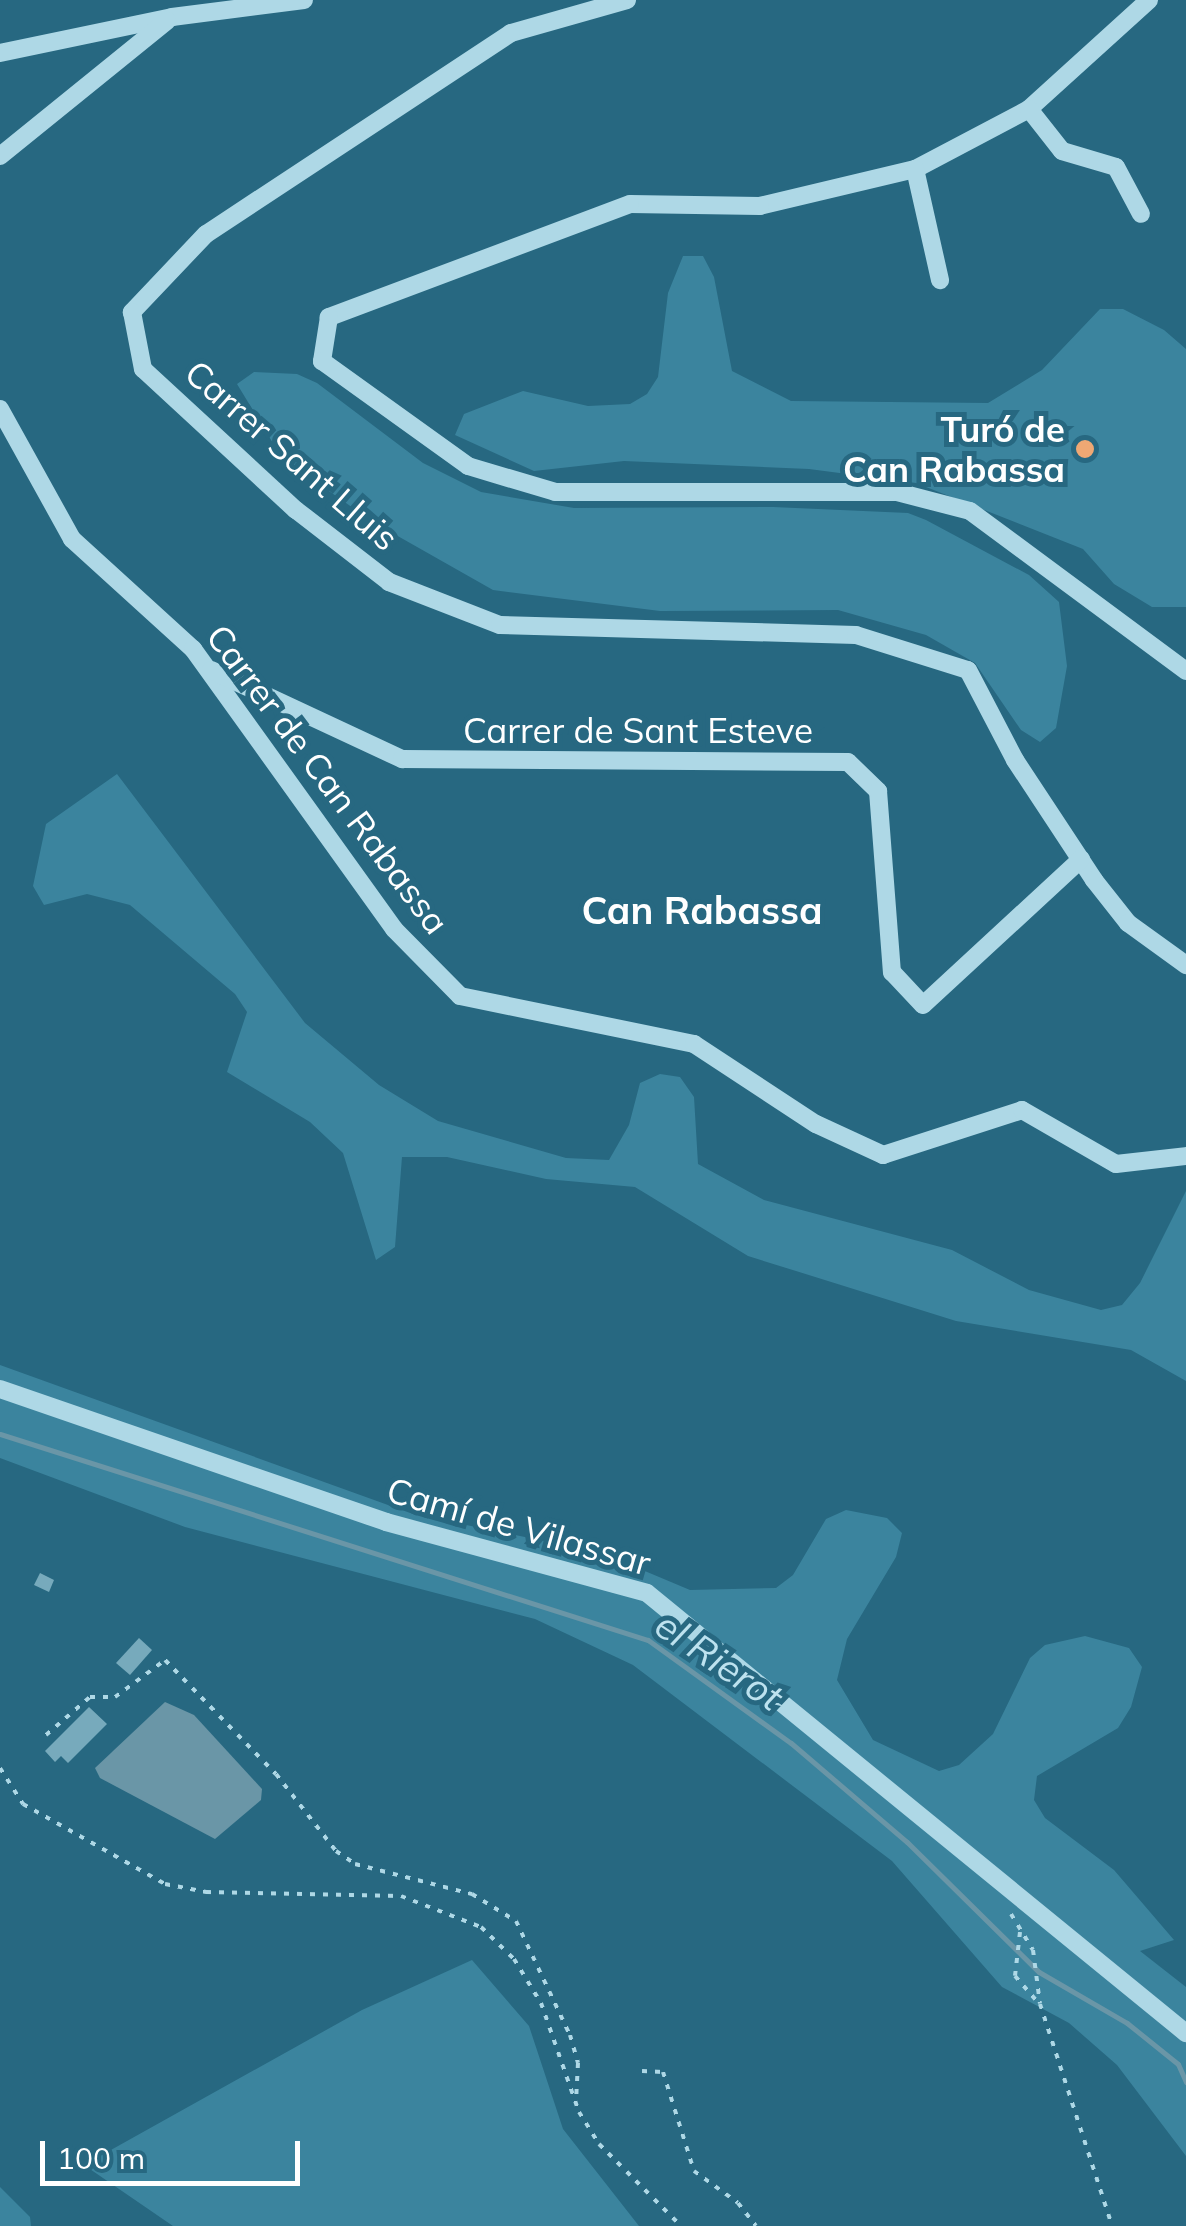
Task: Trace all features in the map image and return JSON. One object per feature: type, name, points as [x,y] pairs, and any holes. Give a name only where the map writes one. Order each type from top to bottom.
[{"type":"street","points":[[0,53],[172,17],[304,0]]},
{"type":"street","name":"Carrer Sant Lluis","points":[[627,0],[511,33],[206,234],[132,312],[143,370],[296,510],[389,582],[500,626],[856,635],[968,670],[1016,760],[1128,924],[1186,965]]},
{"type":"street","points":[[1149,0],[1030,108],[915,168],[760,206],[630,204],[329,317],[322,360],[468,466],[555,492],[896,492],[970,511],[1186,672]]},
{"type":"street","points":[[0,156],[172,17]]},
{"type":"street","points":[[1030,108],[1062,151],[1116,168],[1141,214]]},
{"type":"street","points":[[915,168],[940,280]]},
{"type":"street","name":"Carrer de Can Rabassa","points":[[0,409],[72,539],[206,667],[394,929],[460,996],[694,1044],[816,1124],[883,1156],[1022,1110],[1116,1164],[1186,1156]]},
{"type":"street","name":"Carrer de Sant Esteve","points":[[206,667],[402,759],[848,762],[878,791],[892,972],[923,1005],[1081,860]]},
{"type":"street","name":"Camí de Vilassar","points":[[0,1389],[386,1522],[647,1592],[994,1870],[1186,2033]]},
{"type":"path","points":[[46,1735],[90,1698],[115,1697],[165,1660],[276,1774],[336,1852],[355,1864],[472,1894],[516,1921],[570,2035],[578,2063],[575,2101]]},
{"type":"path","points":[[0,1768],[23,1804],[166,1884],[206,1892],[401,1896],[470,1920],[514,1959],[542,2002],[575,2101],[619,2169],[680,2226]]},
{"type":"path","points":[[994,1870],[1036,1961],[1040,2004],[1112,2226]]},
{"type":"path","points":[[1020,1932],[1014,1976],[1040,2004]]},
{"type":"path","points":[[642,2071],[662,2072],[694,2171],[738,2203],[756,2226]]},
{"type":"shaded area","points":[[683,256],[703,256],[714,277],[732,371],[791,401],[988,403],[1042,370],[1100,309],[1123,309],[1164,330],[1186,349],[1186,607],[1152,607],[1114,584],[1083,549],[916,483],[809,469],[624,461],[534,471],[455,435],[464,414],[523,391],[588,406],[630,404],[647,394],[658,377],[668,293]]},
{"type":"shaded area","points":[[254,372],[297,374],[317,383],[423,463],[481,492],[574,508],[773,507],[908,513],[926,520],[1029,575],[1059,602],[1067,666],[1056,728],[1040,742],[1021,730],[975,663],[926,635],[838,610],[660,611],[493,590],[373,522],[282,458],[237,384]]},
{"type":"shaded area","points":[[117,774],[305,1023],[379,1085],[438,1121],[566,1158],[609,1160],[629,1125],[640,1083],[660,1074],[680,1077],[694,1097],[698,1164],[764,1200],[952,1250],[1029,1290],[1101,1310],[1122,1305],[1140,1283],[1186,1191],[1186,1381],[1131,1350],[956,1321],[748,1256],[635,1187],[546,1179],[447,1157],[402,1157],[395,1247],[376,1260],[343,1153],[310,1122],[227,1072],[247,1012],[235,994],[130,905],[87,894],[44,905],[33,886],[46,824]]},
{"type":"shaded area","points":[[0,1365],[413,1514],[602,1553],[690,1590],[776,1588],[793,1575],[826,1519],[846,1510],[887,1518],[902,1533],[896,1557],[847,1639],[837,1680],[873,1740],[939,1771],[959,1765],[993,1734],[1030,1658],[1045,1645],[1085,1636],[1129,1648],[1142,1667],[1131,1707],[1118,1728],[1037,1776],[1034,1800],[1045,1818],[1114,1870],[1174,1940],[1140,1951],[1186,1987],[1186,2156],[1117,2065],[1069,2023],[1002,1987],[892,1861],[633,1665],[535,1619],[185,1527],[0,1458]]},
{"type":"shaded area","points":[[165,1702],[194,1715],[262,1789],[261,1800],[215,1839],[100,1778],[95,1768]]},
{"type":"shaded area","points":[[472,1960],[529,2026],[563,2129],[639,2226],[173,2226],[84,2165],[362,2010]]},
{"type":"shaded area","points":[[0,2187],[30,2217],[31,2226],[0,2226]]},
{"type":"building","points":[[40,1573],[54,1580],[49,1592],[34,1585]]},
{"type":"building","points":[[139,1638],[152,1650],[130,1675],[116,1663]]},
{"type":"building","points":[[89,1707],[107,1724],[68,1763],[61,1756],[55,1762],[45,1751]]},
{"type":"waterway","name":"el Rierot","points":[[0,1434],[648,1640],[791,1743],[907,1842],[1039,1972],[1127,2023],[1178,2064],[1186,2082]]},
{"type":"place","name":"Turó de Can Rabassa","points":[[1085,449]]},
{"type":"district","name":"Can Rabassa","points":[[702,911]]}]
